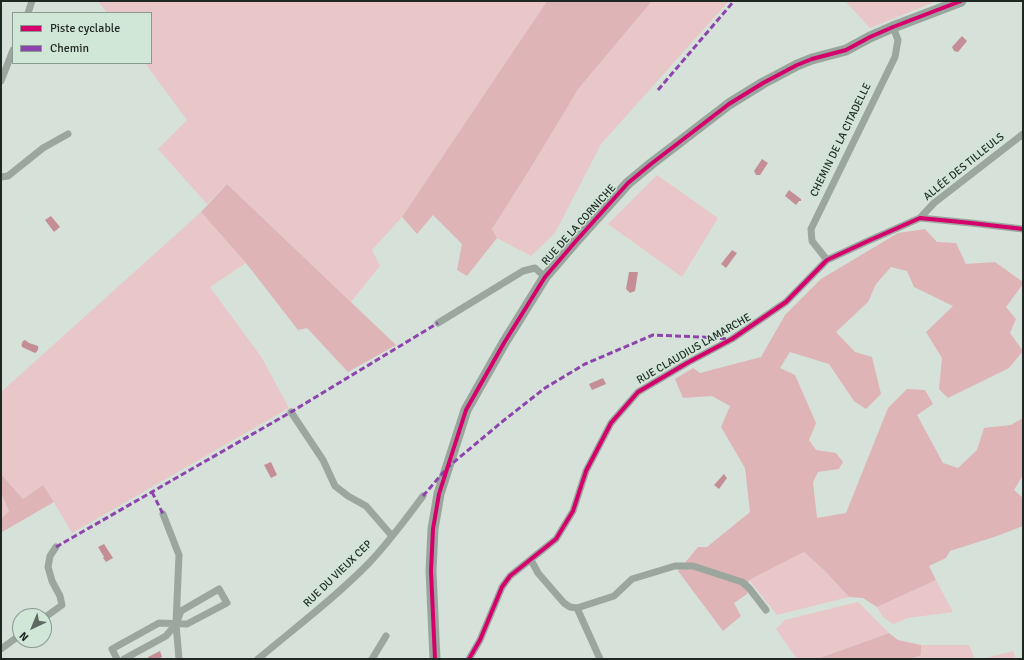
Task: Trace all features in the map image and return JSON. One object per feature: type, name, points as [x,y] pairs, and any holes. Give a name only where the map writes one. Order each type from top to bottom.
[{"type":"main road","name":"RUE DE LA CORNICHE","points":[[435,659],[431,571],[433,529],[439,494],[466,410],[504,343],[545,277],[628,184],[651,164],[729,104],[763,82],[797,65],[846,50],[893,27],[961,1]]},
{"type":"street","points":[[28,12],[32,1]]},
{"type":"street","name":"CHEMIN DE LA CITADELLE","points":[[827,260],[812,241],[810,229],[895,57],[898,40],[893,27]]},
{"type":"street","points":[[1,81],[12,53]]},
{"type":"street","points":[[1,177],[8,176],[43,148],[68,134]]},
{"type":"street","name":"ALLÉE DES TILLEULS","points":[[920,218],[934,203],[1023,134]]},
{"type":"street","name":"RUE CLAUDIUS LAMARCHE","points":[[469,659],[480,640],[502,587],[510,576],[556,539],[573,511],[586,471],[611,423],[638,392],[732,339],[786,302],[827,260],[920,218],[1023,229]]},
{"type":"street","points":[[438,323],[523,271],[534,268],[545,277]]},
{"type":"street","points":[[290,412],[323,460],[335,486],[348,496],[366,506],[392,536]]},
{"type":"street","name":"RUE DU VIEUX CEP","points":[[258,659],[324,605],[369,563],[423,496]]},
{"type":"street","points":[[163,514],[179,554],[176,624],[179,659]]},
{"type":"street","points":[[52,612],[62,605],[60,596],[52,580],[48,567],[50,556],[56,547]]},
{"type":"street","points":[[530,560],[538,573],[564,603],[570,607],[577,608],[614,596],[632,579],[675,566],[693,566],[742,582],[750,588],[766,610]]},
{"type":"street","points":[[117,659],[112,649],[159,623],[176,624],[187,624],[227,603],[219,589],[181,611],[176,624],[166,636],[124,659]]},
{"type":"street","points":[[577,608],[600,659]]},
{"type":"street","points":[[372,659],[386,636]]},
{"type":"street","points":[[1,649],[12,641]]},
{"type":"shaded area","points":[[98,1],[547,1],[402,217],[372,250],[380,266],[351,302],[227,184],[207,204],[158,149],[187,120],[146,64],[152,64],[152,12],[106,12]]},
{"type":"shaded area","points":[[547,1],[652,1],[579,88],[492,229],[497,238],[467,276],[457,270],[462,244],[433,215],[417,234],[402,217]]},
{"type":"shaded area","points":[[652,1],[729,1],[601,144],[555,233],[531,256],[497,238],[492,229],[579,88]]},
{"type":"shaded area","points":[[845,1],[937,1],[870,28]]},
{"type":"shaded area","points":[[962,36],[967,41],[958,52],[954,51],[952,47]]},
{"type":"shaded area","points":[[762,159],[768,163],[760,175],[756,175],[754,171]]},
{"type":"shaded area","points":[[657,175],[718,218],[682,277],[608,224]]},
{"type":"shaded area","points":[[227,184],[396,345],[348,372],[307,328],[298,330],[246,263],[201,212]]},
{"type":"shaded area","points":[[789,190],[801,199],[801,201],[799,201],[796,205],[785,196]]},
{"type":"shaded area","points":[[201,212],[246,263],[210,287],[262,358],[289,408],[72,533],[43,485],[23,499],[1,474],[1,392]]},
{"type":"shaded area","points":[[51,216],[60,227],[54,232],[45,220]]},
{"type":"shaded area","points":[[925,229],[937,242],[956,243],[966,264],[995,262],[1023,282],[1006,307],[1016,319],[1010,333],[1023,351],[1009,368],[948,398],[939,389],[942,358],[926,332],[953,306],[914,287],[907,271],[891,267],[876,284],[868,302],[836,332],[855,352],[872,357],[881,394],[866,409],[854,401],[829,364],[790,352],[780,368],[795,375],[816,423],[809,440],[816,450],[836,453],[843,462],[839,469],[818,472],[813,482],[817,518],[846,513],[888,408],[907,389],[925,390],[933,404],[917,415],[943,463],[958,468],[977,450],[984,428],[1011,425],[1023,418],[1023,475],[1014,490],[1023,498],[1023,526],[950,551],[946,558],[929,566],[936,580],[877,607],[863,598],[849,597],[825,571],[804,552],[749,580],[747,594],[734,603],[741,616],[723,631],[678,571],[698,547],[707,547],[750,512],[745,468],[721,427],[730,406],[712,396],[683,398],[675,379],[693,368],[700,373],[761,357],[785,315],[821,279],[898,233]]},
{"type":"shaded area","points":[[732,250],[737,253],[726,268],[721,264]]},
{"type":"shaded area","points":[[629,272],[638,272],[635,291],[630,293],[626,289]]},
{"type":"shaded area","points":[[25,340],[38,346],[35,353],[22,347],[22,343]]},
{"type":"shaded area","points":[[603,378],[606,384],[592,390],[589,384]]},
{"type":"shaded area","points":[[271,462],[277,475],[271,478],[264,465]]},
{"type":"shaded area","points":[[1,474],[23,499],[43,485],[54,502],[2,532],[1,519],[9,511],[1,493]]},
{"type":"shaded area","points":[[724,474],[727,478],[719,489],[714,485]]},
{"type":"shaded area","points":[[1,493],[9,511],[1,519]]},
{"type":"shaded area","points":[[104,544],[113,558],[106,562],[98,547]]},
{"type":"shaded area","points":[[804,552],[825,571],[849,597],[777,615],[749,580]]},
{"type":"shaded area","points":[[936,580],[953,612],[908,618],[893,624],[883,617],[877,607]]},
{"type":"shaded area","points":[[858,602],[889,633],[817,659],[797,659],[776,629],[785,620]]},
{"type":"shaded area","points":[[889,633],[898,640],[921,645],[921,655],[911,659],[817,659]]},
{"type":"shaded area","points":[[921,645],[969,645],[975,659],[911,659],[921,655]]},
{"type":"shaded area","points":[[160,651],[162,657],[158,659],[149,659],[148,657]]},
{"type":"shaded area","points":[[1013,651],[1016,659],[982,659]]},
{"type":"marked path","points":[[658,90],[734,1]]},
{"type":"marked path","points":[[56,547],[291,412],[438,323]]},
{"type":"marked path","points":[[423,496],[448,467],[503,421],[545,388],[585,364],[653,335],[730,339]]},
{"type":"marked path","points":[[152,492],[163,514]]},
{"type":"cycle path","points":[[435,659],[431,571],[433,529],[439,494],[466,410],[504,343],[545,277],[628,183],[729,104],[763,83],[797,65],[812,59],[846,50],[893,27],[961,1]]},
{"type":"cycle path","points":[[469,659],[480,640],[502,587],[510,576],[556,539],[573,511],[586,471],[611,423],[638,392],[732,339],[786,302],[827,260],[920,218],[1023,229]]}]
